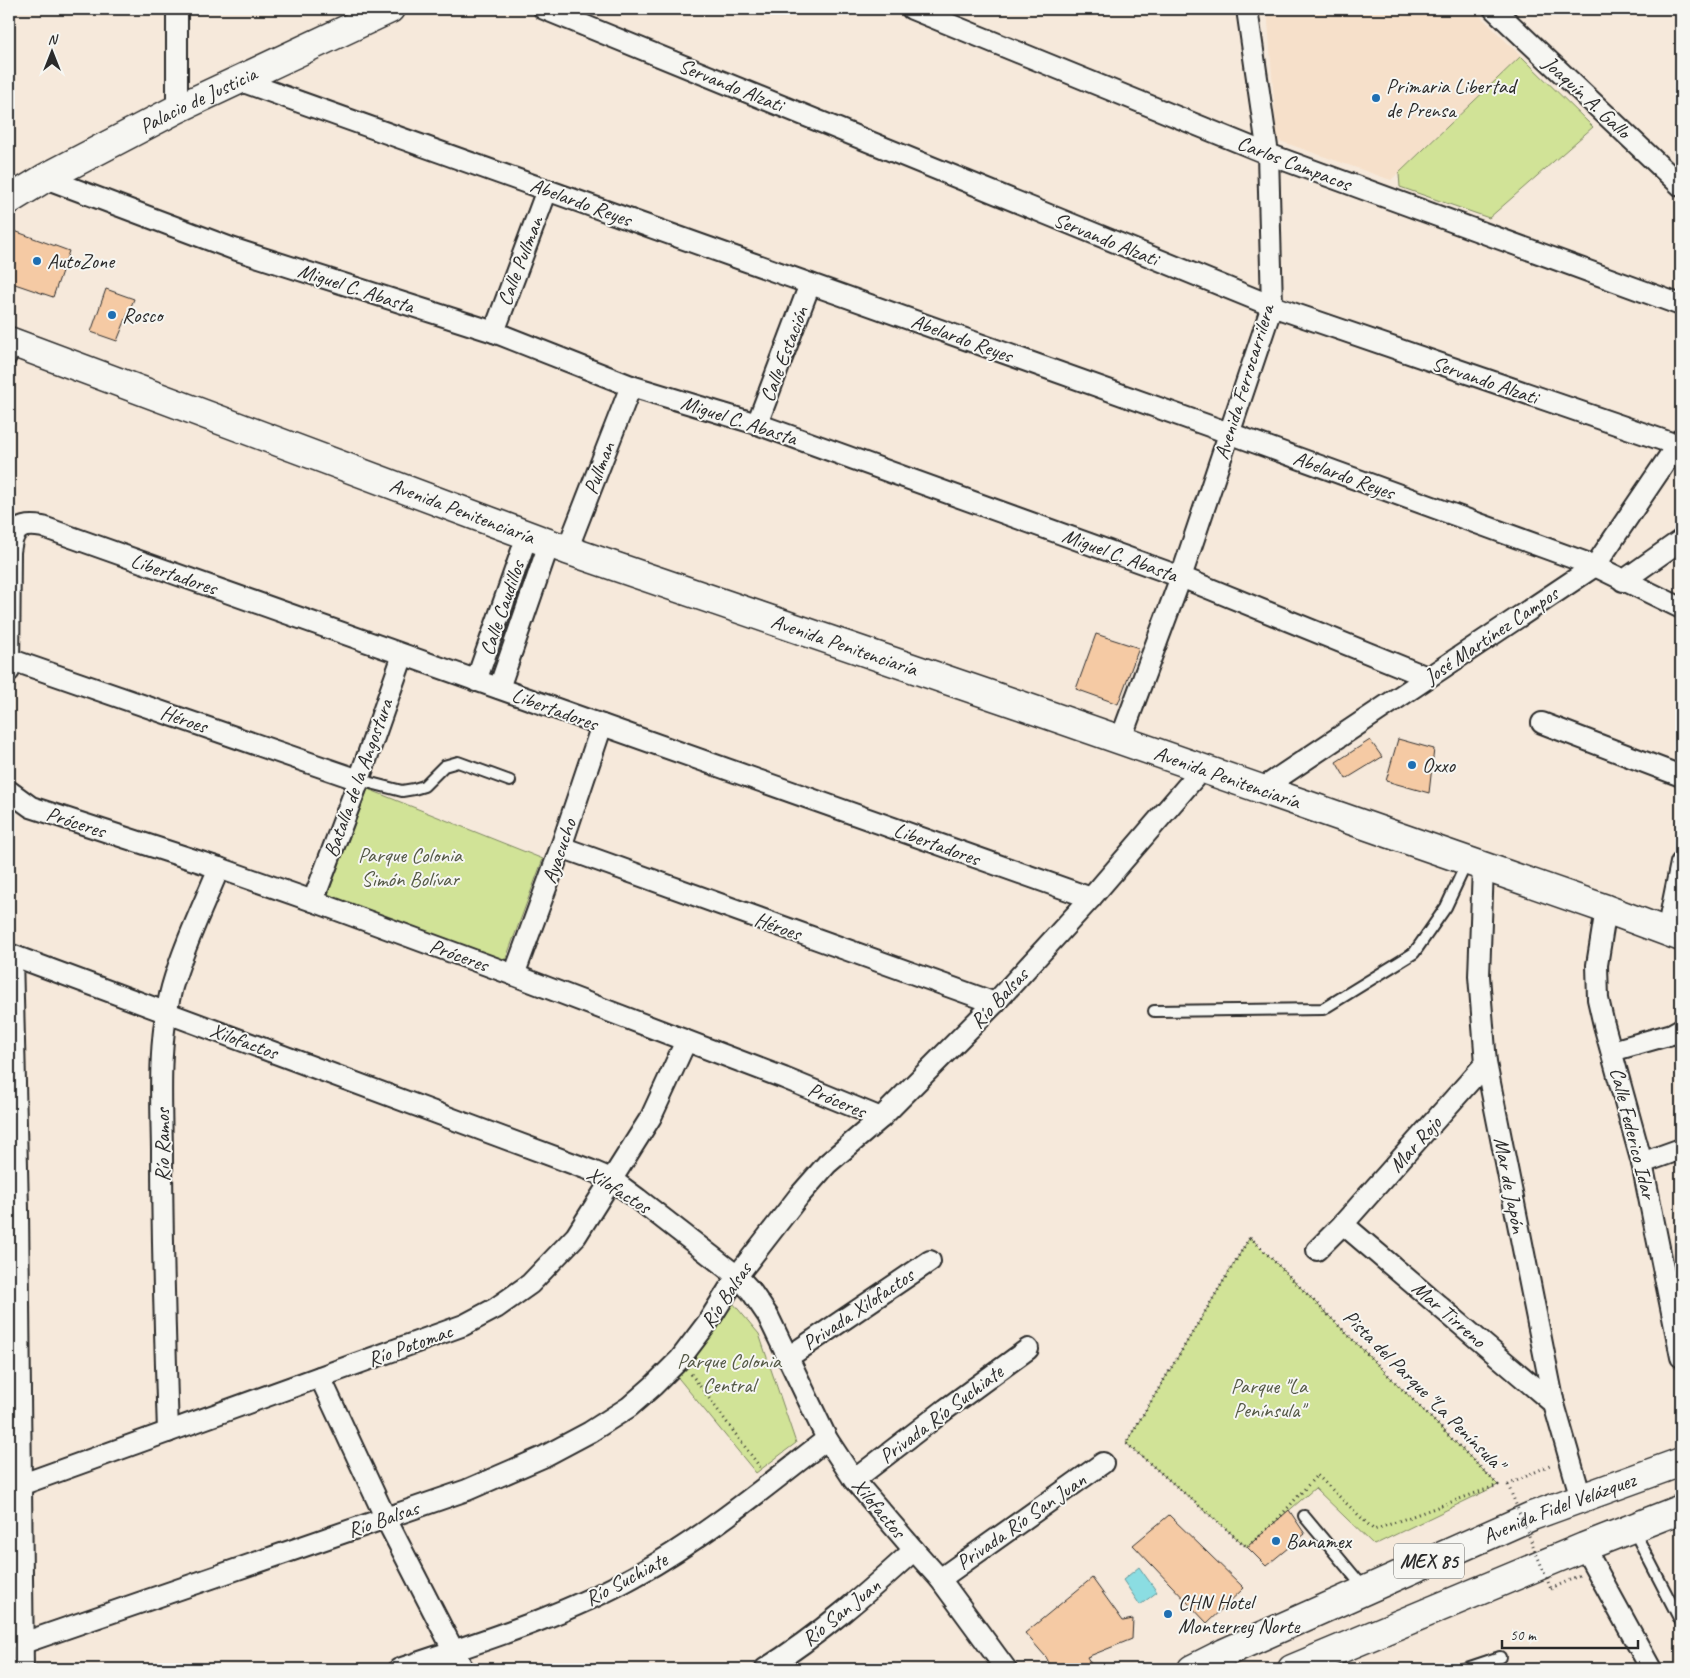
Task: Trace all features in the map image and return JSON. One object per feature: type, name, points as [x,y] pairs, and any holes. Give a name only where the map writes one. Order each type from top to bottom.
[{"type":"main road","name":"Palacio de Justicia","points":[[9,200],[45,178],[177,109],[390,9]]},
{"type":"main road","name":"Avenida Penitenciaría","points":[[11,347],[548,543],[1674,934]]},
{"type":"main road","name":"Avenida Fidel Velázquez","points":[[1192,1669],[1532,1516],[1678,1461]]},
{"type":"main road","name":"MEX 85","points":[[1298,1668],[1584,1560],[1633,1528],[1681,1509]]},
{"type":"street","points":[[177,9],[177,109]]},
{"type":"street","name":"Servando Alzati","points":[[544,9],[1272,306],[1679,442]]},
{"type":"street","name":"Carlos Campacos","points":[[912,9],[1268,154],[1681,305]]},
{"type":"street","name":"Avenida Ferrocarrilera","points":[[1120,741],[1182,577],[1272,306],[1268,154],[1247,9]]},
{"type":"street","name":"Joaquín A. Gallo","points":[[1494,9],[1681,186]]},
{"type":"street","name":"Abelardo Reyes","points":[[238,80],[1229,433],[1595,566],[1681,608]]},
{"type":"street","name":"Miguel C. Abasta","points":[[45,178],[231,248],[494,332],[631,386],[757,424],[1182,577],[1427,678]]},
{"type":"street","name":"Calle Pullman","points":[[494,332],[547,190]]},
{"type":"street","name":"Calle Estación","points":[[757,424],[810,284]]},
{"type":"street","name":"Pullman","points":[[548,543],[631,386]]},
{"type":"street","name":"José Martínez Campos","points":[[1260,790],[1595,566],[1679,442]]},
{"type":"street","name":"Libertadores","points":[[9,659],[11,540],[20,528],[30,525],[498,688],[1090,898]]},
{"type":"street","points":[[1623,581],[1681,540]]},
{"type":"street","name":"Calle Caudillos","points":[[476,681],[548,543]]},
{"type":"street","name":"Calle Caudillos","points":[[498,688],[548,543]]},
{"type":"street","name":"Batalla de la Angostura","points":[[312,901],[359,780],[403,655]]},
{"type":"street","points":[[9,659],[9,671]]},
{"type":"street","name":"Héroes","points":[[9,659],[359,780]]},
{"type":"street","points":[[1542,722],[1681,776]]},
{"type":"street","name":"Ayacucho","points":[[514,975],[561,847],[602,725]]},
{"type":"street","name":"Río Balsas","points":[[23,1643],[467,1490],[544,1457],[590,1432],[630,1407],[680,1359],[708,1322],[737,1276],[799,1196],[828,1164],[881,1118],[995,1003],[1090,898],[1202,769]]},
{"type":"street","name":"Próceres","points":[[9,791],[31,807],[219,868],[312,901],[514,975],[784,1078],[881,1118]]},
{"type":"street","name":"Próceres","points":[[9,808],[31,807]]},
{"type":"street","name":"Héroes","points":[[561,847],[995,1003]]},
{"type":"street","points":[[1674,934],[1681,863]]},
{"type":"street","name":"Mar de Japón","points":[[1475,864],[1479,976],[1486,1064],[1554,1404],[1581,1498]]},
{"type":"street","name":"Río Ramos","points":[[168,1432],[162,1217],[161,1081],[167,1013],[178,968],[219,868]]},
{"type":"street","name":"Calle Federico Idar","points":[[1606,909],[1598,949],[1598,998],[1673,1274],[1681,1358]]},
{"type":"street","points":[[11,955],[18,1210],[15,1487],[23,1669]]},
{"type":"street","name":"Xilofactos","points":[[11,955],[552,1155],[611,1180],[638,1199],[737,1276],[751,1291],[768,1316],[827,1439],[854,1480],[940,1579],[1006,1669]]},
{"type":"street","points":[[1612,1051],[1672,1034],[1681,1029]]},
{"type":"street","name":"Río Potomac","points":[[15,1487],[464,1325],[496,1308],[530,1284],[576,1236],[651,1117],[686,1041]]},
{"type":"street","name":"Mar Rojo","points":[[1317,1250],[1344,1224],[1486,1064]]},
{"type":"street","points":[[1642,1163],[1681,1149]]},
{"type":"street","name":"Mar Tirreno","points":[[1344,1224],[1554,1404]]},
{"type":"street","name":"Privada Xilofactos","points":[[787,1358],[930,1261]]},
{"type":"street","name":"Privada Río Suchiate","points":[[854,1480],[946,1408],[1028,1349]]},
{"type":"street","points":[[320,1377],[386,1519],[463,1669]]},
{"type":"street","name":"Río Suchiate","points":[[399,1669],[581,1603],[634,1577],[676,1552],[827,1439]]},
{"type":"street","name":"Privada Río San Juan","points":[[940,1579],[1103,1463]]},
{"type":"street","name":"Río San Juan","points":[[765,1669],[844,1611],[914,1550]]},
{"type":"street","points":[[1584,1560],[1651,1669]]},
{"type":"lane","points":[[359,780],[402,791],[408,790],[424,786],[444,766],[458,762],[510,781]]},
{"type":"lane","points":[[1154,1011],[1323,1009],[1414,953],[1475,864]]},
{"type":"lane","points":[[1304,1516],[1365,1590]]},
{"type":"lane","points":[[1633,1528],[1681,1622]]},
{"type":"lane","points":[[1464,1669],[1500,1657]]},
{"type":"path","name":"Pista del Parque \"La Península\"","points":[[1250,1237],[1498,1485],[1374,1530],[1316,1475],[1277,1520],[1246,1547],[1126,1443],[1250,1237]]},
{"type":"path","points":[[680,1359],[771,1482]]},
{"type":"path","points":[[1568,1457],[1508,1485],[1551,1589],[1584,1560]]},
{"type":"shaded area","name":"Primaria Libertad de Prensa","points":[[1267,9],[1473,9],[1521,56],[1391,180],[1277,140]]},
{"type":"green space","points":[[1521,56],[1593,127],[1489,218],[1400,187],[1399,173]]},
{"type":"green space","name":"Parque Colonia Simón Bolívar","points":[[368,789],[543,859],[505,961],[327,897]]},
{"type":"green space","name":"Parque \"La Península\"","points":[[1250,1237],[1498,1485],[1374,1545],[1315,1488],[1247,1547],[1126,1443]]},
{"type":"green space","name":"Parque Colonia Central","points":[[733,1303],[759,1334],[796,1443],[756,1473],[675,1374]]},
{"type":"water","points":[[1139,1567],[1157,1592],[1140,1605],[1123,1580]]},
{"type":"building","name":"AutoZone","points":[[9,229],[69,251],[53,297],[9,282]]},
{"type":"building","name":"Rosco","points":[[106,289],[134,299],[117,341],[91,332]]},
{"type":"building","points":[[1096,634],[1139,648],[1118,704],[1076,689]]},
{"type":"building","name":"Oxxo","points":[[1398,739],[1434,749],[1429,793],[1386,781]]},
{"type":"building","points":[[1370,740],[1382,757],[1346,779],[1336,762]]},
{"type":"building","name":"Banamex","points":[[1289,1510],[1305,1534],[1266,1566],[1247,1547]]},
{"type":"building","points":[[1169,1515],[1244,1588],[1207,1623],[1133,1545]]},
{"type":"building","points":[[1092,1578],[1123,1621],[1133,1619],[1132,1639],[1087,1657],[1094,1669],[1052,1669],[1046,1657],[1025,1633]]},
{"type":"place","name":"Primaria Libertad de Prensa","points":[[1376,98]]},
{"type":"place","name":"AutoZone","points":[[37,261]]},
{"type":"place","name":"Rosco","points":[[112,315]]},
{"type":"place","name":"Oxxo","points":[[1412,765]]},
{"type":"place","name":"Banamex","points":[[1276,1541]]},
{"type":"place","name":"CHN Hotel Monterrey Norte","points":[[1168,1614]]}]
